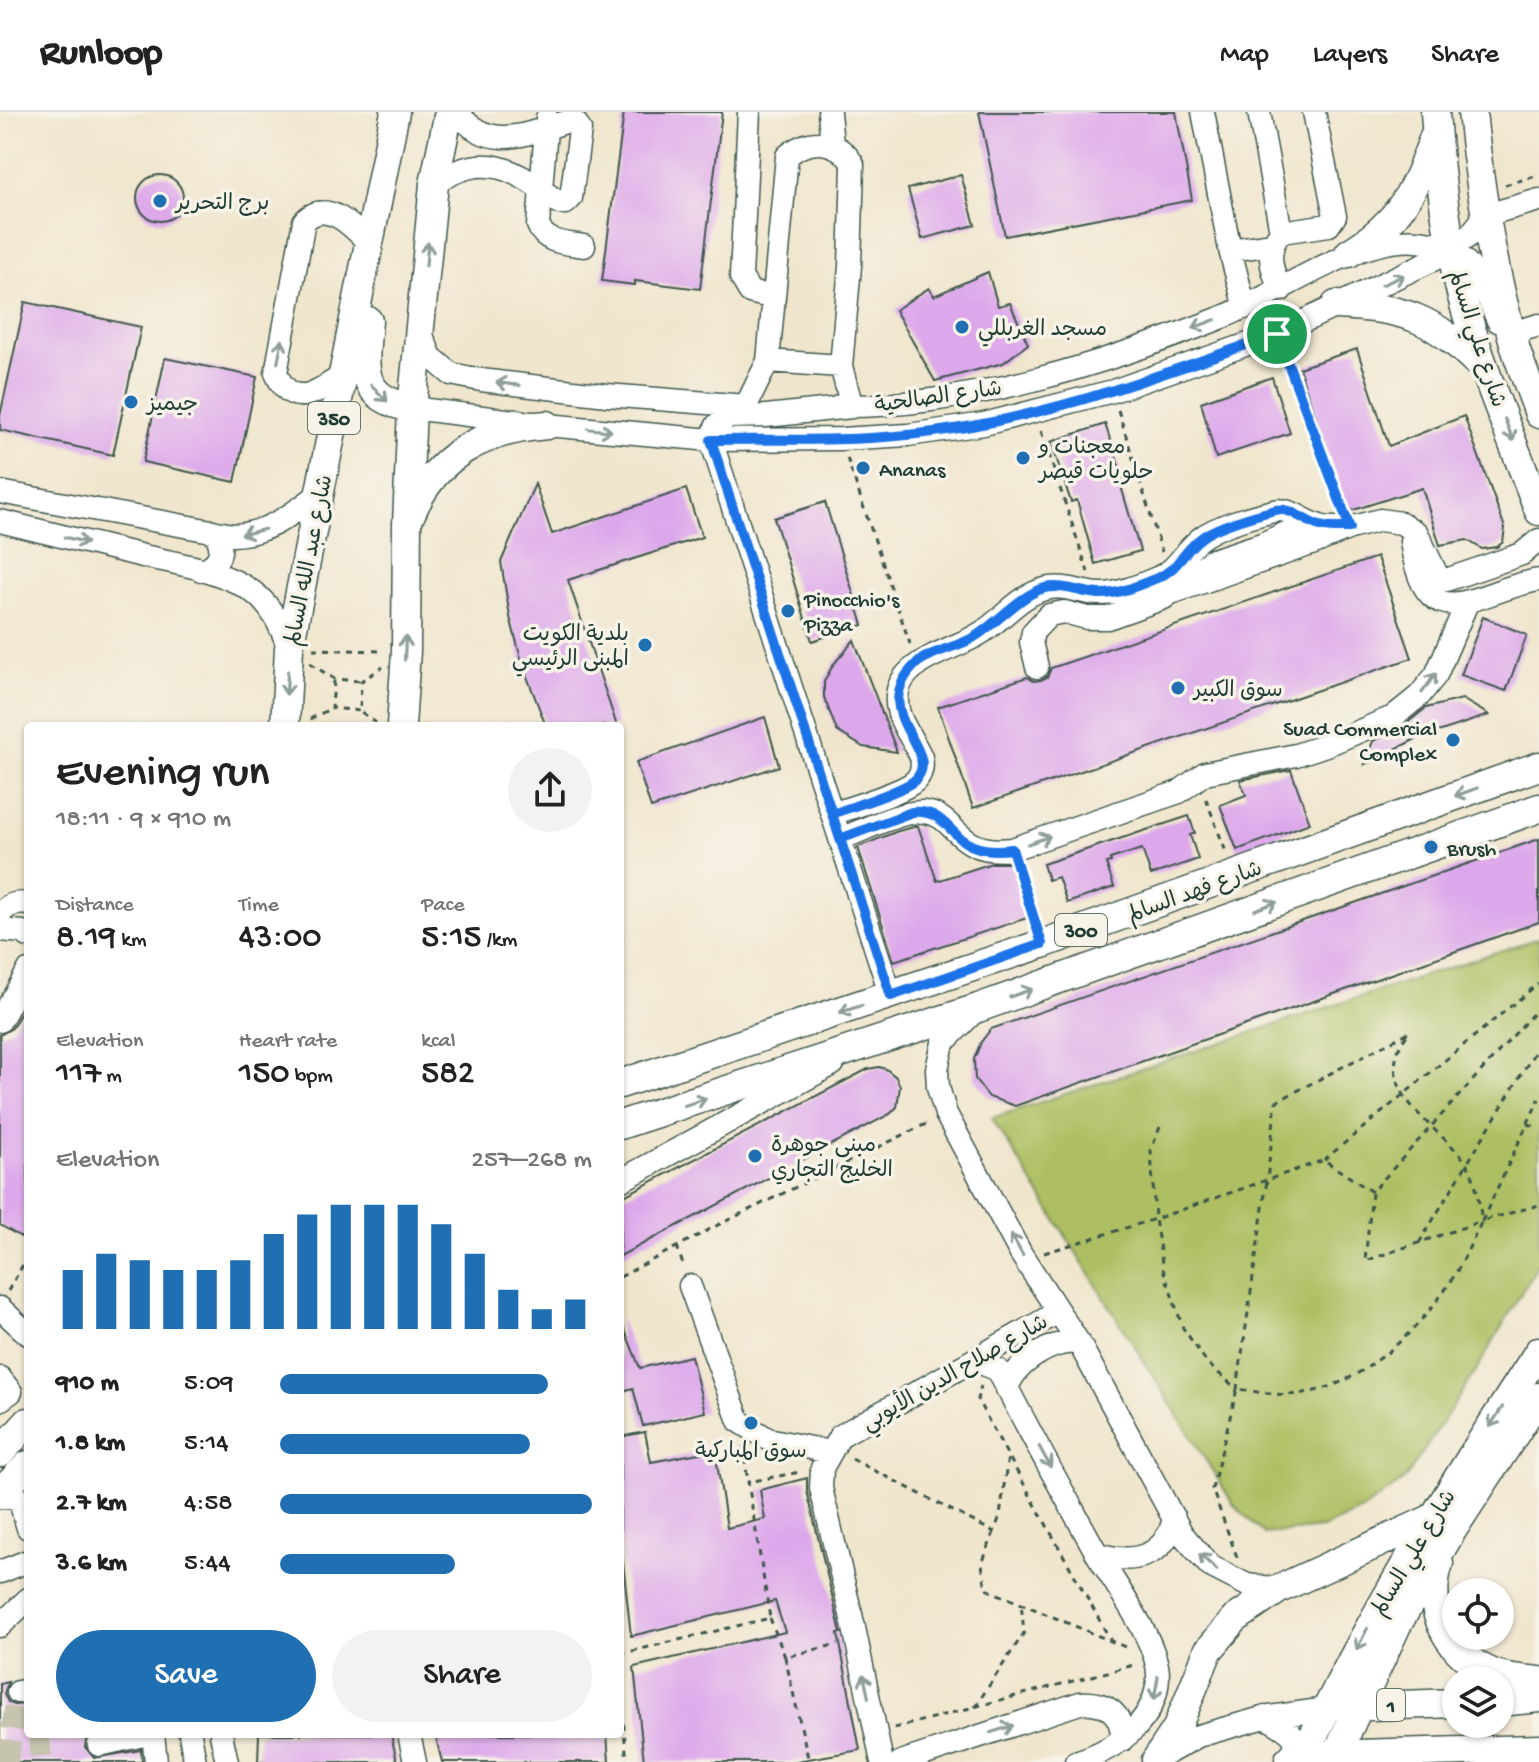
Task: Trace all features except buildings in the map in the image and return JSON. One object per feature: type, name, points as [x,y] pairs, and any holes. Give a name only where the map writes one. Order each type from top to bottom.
[{"type":"main road","points":[[428,112],[436,171]]},
{"type":"main road","points":[[401,722],[412,408],[436,171],[449,112]]},
{"type":"main road","name":"شارع علي السالم","points":[[1472,112],[1484,204],[1522,336],[1539,414]]},
{"type":"main road","points":[[394,119],[371,282],[366,375],[379,397],[390,404],[412,408]]},
{"type":"main road","name":"شارع عبد الله السالم","points":[[296,722],[289,648],[394,119]]},
{"type":"main road","points":[[1349,253],[1386,225],[1406,202],[1419,176],[1436,121]]},
{"type":"main road","name":"شارع علي السالم","points":[[1436,121],[1460,292],[1539,511]]},
{"type":"main road","points":[[1336,305],[1407,314],[1429,323],[1455,340],[1487,372]]},
{"type":"main road","points":[[407,524],[428,481],[464,449],[508,429],[547,425]]},
{"type":"main road","name":"شارع فهد السالم","points":[[624,1083],[1042,944],[1539,766]]},
{"type":"main road","name":"شارع فهد السالم","points":[[624,1124],[978,1008],[1539,808]]},
{"type":"main road","name":"شارع علي السالم","points":[[1335,1758],[1443,1523],[1539,1351]]},
{"type":"main road","name":"شارع علي السالم","points":[[1289,1760],[1327,1709],[1373,1616],[1539,1397]]},
{"type":"main road","points":[[0,1453],[24,1426]]},
{"type":"main road","points":[[0,1495],[24,1469]]},
{"type":"main road","points":[[1153,1761],[1177,1728],[1208,1651],[1235,1619],[1279,1589],[1443,1523],[1433,1595],[1438,1618],[1446,1633],[1457,1650],[1483,1669],[1539,1681]]},
{"type":"main road","points":[[1514,1701],[1539,1698]]},
{"type":"main road","name":"1","points":[[1327,1709],[1442,1703]]},
{"type":"main road","name":"1","points":[[1289,1760],[1539,1749]]},
{"type":"street","points":[[436,171],[450,173],[468,166],[507,168],[521,174],[559,203],[569,201],[580,130],[576,123],[547,120],[511,138],[493,136],[476,129],[457,112]]},
{"type":"street","points":[[749,112],[741,277],[750,292],[762,295],[774,292]]},
{"type":"street","points":[[829,112],[832,145]]},
{"type":"street","points":[[1203,112],[1230,250],[1245,308]]},
{"type":"street","points":[[1259,112],[1277,238],[1270,264],[1281,290]]},
{"type":"street","points":[[1230,250],[1329,225],[1335,216],[1314,112]]},
{"type":"street","points":[[547,120],[538,225],[540,231],[551,240],[584,246]]},
{"type":"street","points":[[746,406],[768,361],[787,156],[808,143],[832,145],[840,149],[853,164],[850,266],[841,366],[852,407],[728,417],[714,429],[711,440],[891,996]]},
{"type":"street","points":[[1484,204],[1539,200]]},
{"type":"street","name":"شارع الصالحية","points":[[412,408],[547,425],[711,440],[841,439],[908,435],[984,424],[1113,391],[1277,334],[1452,249],[1469,236],[1484,204]]},
{"type":"street","points":[[343,375],[307,396],[293,394],[281,385],[276,373],[304,221],[312,214],[326,212],[344,219],[369,243]]},
{"type":"street","name":"شارع الصالحية","points":[[420,331],[431,357],[451,374],[481,380],[607,395],[746,406],[852,407],[976,392],[1060,374],[1128,354],[1245,308],[1349,253],[1402,240],[1452,249]]},
{"type":"street","points":[[1452,249],[1472,268],[1485,289],[1501,330],[1522,336]]},
{"type":"street","points":[[768,361],[841,366]]},
{"type":"street","points":[[0,492],[233,535],[252,534],[285,519],[319,494]]},
{"type":"street","points":[[832,814],[907,786],[918,777],[921,757],[898,709],[900,688],[917,663],[974,637],[1043,589],[1067,587],[1111,594],[1171,582],[1314,543],[1380,520],[1410,527],[1422,539],[1437,575],[1446,580],[1522,554],[1539,540]]},
{"type":"street","points":[[0,521],[201,570],[237,582],[255,594],[270,610],[282,628],[289,648]]},
{"type":"street","points":[[1037,667],[1031,642],[1033,632],[1049,615],[1064,612],[1087,618],[1108,618],[1164,598],[1171,582],[1210,561],[1262,544],[1310,522],[1333,528],[1350,528]]},
{"type":"street","points":[[1410,527],[1413,555],[1426,591],[1444,603],[1467,603],[1539,580]]},
{"type":"street","points":[[201,570],[212,566],[219,557],[220,543],[213,531]]},
{"type":"street","points":[[840,839],[920,811],[937,815],[973,846],[999,851],[1012,849],[1179,792],[1198,777],[1212,771],[1296,755],[1362,731],[1393,717],[1419,696],[1436,675],[1467,603]]},
{"type":"street","points":[[0,915],[13,904],[24,904]]},
{"type":"street","points":[[0,930],[24,933]]},
{"type":"street","points":[[0,1021],[24,978]]},
{"type":"street","name":"شارع صلاح الدين الأيوبي","points":[[827,1456],[840,1436],[851,1429],[982,1362],[1058,1312],[1025,1259],[946,1114],[938,1087],[937,1069],[943,1043],[978,1008]]},
{"type":"street","points":[[624,1179],[869,1044]]},
{"type":"street","points":[[690,1286],[739,1421],[768,1439],[827,1456],[821,1488],[882,1762]]},
{"type":"street","points":[[4,1300],[24,1328]]},
{"type":"street","points":[[1058,1312],[1079,1343],[1182,1534],[1210,1566],[1247,1585],[1279,1589]]},
{"type":"street","points":[[1007,1389],[1018,1368],[1058,1344],[1079,1343]]},
{"type":"street","points":[[982,1362],[998,1370],[1148,1641],[1159,1671],[1153,1705],[1142,1723],[1122,1740],[1076,1762]]},
{"type":"street","points":[[0,1378],[11,1392],[0,1400]]},
{"type":"street","points":[[0,1495],[19,1498],[24,1511]]},
{"type":"street","points":[[1098,1554],[1114,1559],[1134,1559],[1151,1552],[1164,1543],[1171,1533],[1174,1518]]},
{"type":"street","points":[[0,1572],[24,1563]]},
{"type":"street","points":[[0,1626],[24,1603]]},
{"type":"street","points":[[901,1762],[1080,1703],[1096,1702],[1110,1707],[1119,1718],[1122,1740]]},
{"type":"street","points":[[1153,1761],[1198,1736],[1265,1717],[1327,1709]]},
{"type":"street","points":[[1265,1717],[1293,1736],[1296,1742],[1289,1760]]},
{"type":"street","points":[[99,1747],[135,1738]]},
{"type":"street","points":[[152,1738],[156,1762]]},
{"type":"street","points":[[191,1738],[195,1762]]},
{"type":"street","points":[[222,1738],[227,1762]]},
{"type":"street","points":[[410,1738],[415,1762]]},
{"type":"street","points":[[1507,1751],[1539,1756]]},
{"type":"path","points":[[1484,204],[1539,175]]},
{"type":"path","points":[[1277,334],[1350,528]]},
{"type":"path","points":[[1113,391],[1171,582]]},
{"type":"path","points":[[1035,412],[1096,594]]},
{"type":"path","points":[[841,439],[917,663]]},
{"type":"path","points":[[289,648],[406,651]]},
{"type":"path","points":[[289,648],[334,679],[361,681],[406,651]]},
{"type":"path","points":[[332,708],[334,679]]},
{"type":"path","points":[[360,711],[361,681]]},
{"type":"path","points":[[298,722],[332,708],[360,711],[374,722]]},
{"type":"path","points":[[1198,777],[1234,876]]},
{"type":"path","points":[[1012,849],[1042,944]]},
{"type":"path","points":[[1025,1259],[1155,1219],[1324,1160],[1539,983]]},
{"type":"path","points":[[1539,1007],[1372,1192],[1365,1261],[1539,1205]]},
{"type":"path","points":[[1247,1585],[1212,1489],[1237,1389],[1276,1102],[1409,1032],[1397,1053],[1396,1073],[1403,1093],[1467,1163],[1482,1221]]},
{"type":"path","points":[[1419,1243],[1539,1045]]},
{"type":"path","points":[[1160,1127],[1151,1150],[1155,1219],[1163,1269],[1183,1328],[1208,1364],[1237,1389],[1301,1394],[1349,1379],[1407,1336],[1451,1281],[1539,1099]]},
{"type":"path","points":[[624,1275],[718,1225],[946,1114]]},
{"type":"path","points":[[1528,1124],[1539,1127]]},
{"type":"path","points":[[1324,1160],[1372,1192]]},
{"type":"path","points":[[4,1300],[24,1263]]},
{"type":"path","points":[[982,1362],[977,1399],[1111,1641]]},
{"type":"path","points":[[739,1421],[770,1618],[785,1657],[809,1762]]},
{"type":"path","points":[[748,1482],[827,1456],[994,1532]]},
{"type":"path","points":[[1008,1456],[1000,1516],[982,1564],[986,1589],[1155,1660]]},
{"type":"path","points":[[975,1707],[1024,1633],[1021,1602]]},
{"type":"path","points":[[624,1653],[770,1618]]},
{"type":"path","points":[[785,1657],[857,1639]]},
{"type":"path","points":[[876,1733],[1155,1660]]},
{"type":"path","points":[[624,1730],[627,1762]]},
{"type":"green space","points":[[1539,938],[1539,1259],[1534,1271],[1477,1369],[1405,1479],[1362,1510],[1322,1528],[1264,1534],[1234,1505],[992,1118]]},
{"type":"tunnel","points":[[7,1762],[18,1692]]},
{"type":"tunnel","points":[[39,1738],[41,1762]]},
{"type":"place","name":"برج التحرير","points":[[160,201]]},
{"type":"place","name":"مسجد الغربللي","points":[[962,327]]},
{"type":"place","name":"جيميز","points":[[131,402]]},
{"type":"place","name":"معجنات و حلويات قيصر","points":[[1023,458]]},
{"type":"place","name":"Ananas","points":[[863,468]]},
{"type":"place","name":"Pinocchio's Pizza","points":[[788,611]]},
{"type":"place","name":"بلدية الكويت المبنى الرئيسي","points":[[645,645]]},
{"type":"place","name":"سوق الكبير","points":[[1178,688]]},
{"type":"place","name":"Suad Commercial Complex","points":[[1453,740]]},
{"type":"place","name":"Brush","points":[[1431,847]]},
{"type":"place","name":"مبنى جوهرة الخليج التجاري","points":[[755,1156]]},
{"type":"place","name":"سوق المباركية","points":[[751,1423]]},
{"type":"route","points":[[1277,334],[1113,391],[984,424],[908,435],[841,439],[711,440],[832,814],[891,996],[1042,944],[1012,849],[999,851],[973,846],[937,815],[920,811],[912,812],[840,839],[832,814],[907,786],[921,771],[921,757],[898,709],[900,688],[917,663],[988,629],[1032,594],[1043,589],[1067,587],[1087,593],[1111,594],[1159,578],[1175,567],[1193,544],[1208,532],[1275,510],[1287,511],[1321,526],[1350,528],[1277,334]]}]
